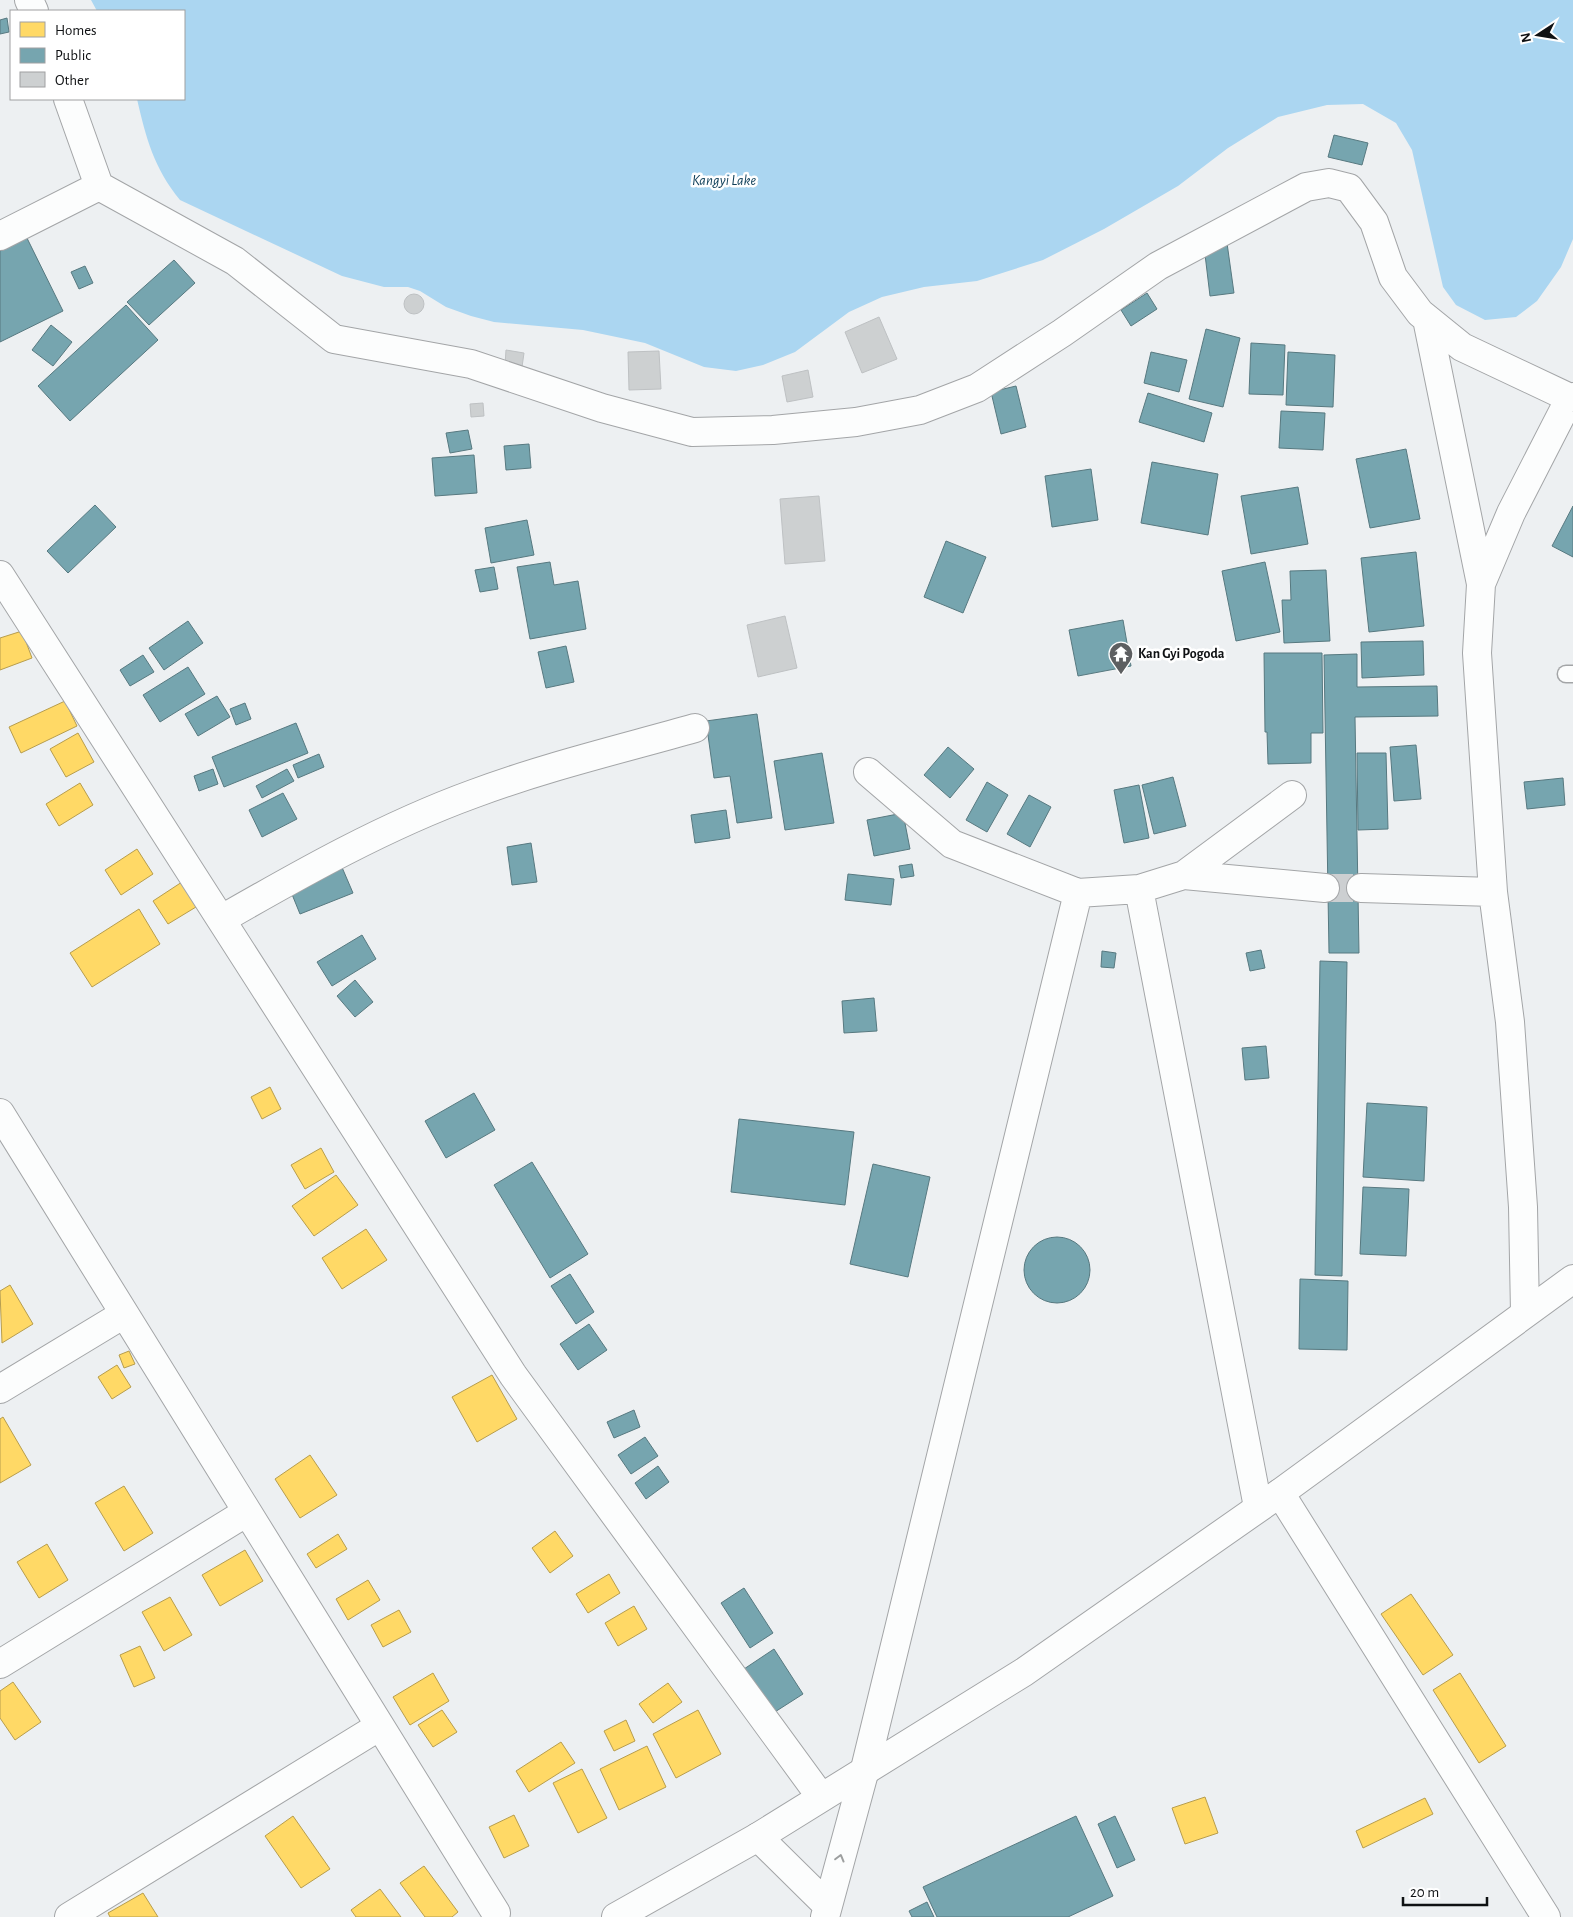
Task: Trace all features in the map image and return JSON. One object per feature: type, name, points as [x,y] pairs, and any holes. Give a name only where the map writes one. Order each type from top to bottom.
[{"type":"main road","points":[[68,100],[100,186],[235,261],[334,339],[471,364],[602,408],[692,432],[782,429],[856,422],[920,410],[977,388],[1062,333],[1158,266],[1306,187],[1329,183],[1349,188],[1374,222],[1393,277],[1427,319],[1462,347],[1572,398],[1512,513],[1481,584]]},
{"type":"main road","points":[[0,236],[100,186]]},
{"type":"main road","points":[[1427,319],[1481,584],[1477,653],[1493,892],[1510,1022],[1523,1207],[1526,1313]]},
{"type":"main road","points":[[0,575],[513,1375],[821,1797]]},
{"type":"main road","points":[[222,919],[294,878],[351,849],[472,794],[567,764],[695,728]]},
{"type":"main road","points":[[868,772],[952,844],[1078,893],[1139,889],[1184,874],[1292,795]]},
{"type":"main road","points":[[1184,874],[1325,888]]},
{"type":"main road","points":[[1361,888],[1493,892]]},
{"type":"main road","points":[[1139,889],[1269,1500],[1546,1917]]},
{"type":"main road","points":[[826,1911],[864,1773],[1078,893]]},
{"type":"main road","points":[[0,1113],[380,1726],[494,1916]]},
{"type":"main road","points":[[616,1917],[864,1773],[1024,1672],[1269,1500],[1573,1279]]},
{"type":"main road","points":[[0,1389],[124,1314]]},
{"type":"main road","points":[[0,1664],[247,1512]]},
{"type":"main road","points":[[69,1917],[380,1726]]},
{"type":"main road","points":[[758,1836],[826,1911]]},
{"type":"water","name":"Kangyi Lake","points":[[91,0],[1573,0],[1573,239],[1561,267],[1537,301],[1516,317],[1485,320],[1456,305],[1443,287],[1412,150],[1396,123],[1363,104],[1327,105],[1278,117],[1228,148],[1178,186],[1104,229],[1043,260],[977,281],[924,287],[882,297],[849,312],[795,352],[763,365],[736,371],[704,367],[645,343],[583,330],[494,322],[446,307],[420,291],[408,287],[384,287],[342,276],[180,200],[157,164],[144,127],[137,100],[185,100],[185,10],[96,10]]},
{"type":"building: Homes","points":[[22,631],[32,658],[0,670],[0,638]]},
{"type":"building: Homes","points":[[65,701],[77,726],[21,753],[9,727]]},
{"type":"building: Homes","points":[[78,733],[94,762],[66,777],[50,749]]},
{"type":"building: Homes","points":[[80,783],[93,805],[59,826],[46,804]]},
{"type":"building: Homes","points":[[137,849],[153,874],[121,895],[105,870]]},
{"type":"building: Homes","points":[[182,882],[196,907],[168,924],[153,901]]},
{"type":"building: Homes","points":[[139,909],[160,944],[92,987],[70,953]]},
{"type":"building: Homes","points":[[270,1087],[281,1109],[262,1119],[251,1097]]},
{"type":"building: Homes","points":[[321,1148],[334,1172],[305,1189],[291,1165]]},
{"type":"building: Homes","points":[[336,1175],[358,1205],[314,1236],[292,1206]]},
{"type":"building: Homes","points":[[366,1229],[387,1260],[342,1289],[322,1258]]},
{"type":"building: Homes","points":[[10,1285],[33,1324],[2,1343],[0,1291]]},
{"type":"building: Homes","points":[[129,1351],[135,1364],[124,1368],[119,1355]]},
{"type":"building: Homes","points":[[117,1365],[131,1387],[112,1399],[98,1377]]},
{"type":"building: Homes","points":[[492,1375],[517,1419],[477,1442],[452,1397]]},
{"type":"building: Homes","points":[[3,1417],[31,1465],[0,1483],[0,1419]]},
{"type":"building: Homes","points":[[310,1455],[337,1495],[300,1518],[275,1479]]},
{"type":"building: Homes","points":[[124,1486],[153,1533],[124,1551],[95,1503]]},
{"type":"building: Homes","points":[[555,1531],[573,1556],[550,1573],[532,1548]]},
{"type":"building: Homes","points":[[338,1534],[347,1549],[316,1568],[307,1554]]},
{"type":"building: Homes","points":[[47,1544],[68,1580],[39,1598],[17,1562]]},
{"type":"building: Homes","points":[[245,1550],[263,1581],[220,1606],[202,1575]]},
{"type":"building: Homes","points":[[609,1574],[620,1593],[588,1613],[576,1594]]},
{"type":"building: Homes","points":[[368,1580],[380,1600],[348,1620],[336,1599]]},
{"type":"building: Homes","points":[[1411,1594],[1453,1655],[1423,1675],[1381,1614]]},
{"type":"building: Homes","points":[[170,1597],[192,1635],[164,1651],[142,1612]]},
{"type":"building: Homes","points":[[634,1606],[647,1629],[618,1646],[605,1623]]},
{"type":"building: Homes","points":[[399,1610],[411,1632],[383,1647],[371,1625]]},
{"type":"building: Homes","points":[[140,1646],[155,1678],[134,1687],[120,1655]]},
{"type":"building: Homes","points":[[433,1673],[449,1701],[410,1725],[393,1697]]},
{"type":"building: Homes","points":[[1460,1673],[1506,1746],[1479,1763],[1433,1690]]},
{"type":"building: Homes","points":[[13,1682],[41,1722],[15,1740],[0,1718],[0,1691]]},
{"type":"building: Homes","points":[[668,1683],[682,1702],[653,1723],[639,1704]]},
{"type":"building: Homes","points":[[442,1710],[457,1732],[433,1747],[418,1725]]},
{"type":"building: Homes","points":[[698,1710],[721,1754],[676,1778],[653,1734]]},
{"type":"building: Homes","points":[[626,1720],[635,1741],[614,1751],[604,1731]]},
{"type":"building: Homes","points":[[561,1742],[575,1763],[529,1792],[516,1771]]},
{"type":"building: Homes","points":[[647,1746],[666,1787],[619,1810],[600,1769]]},
{"type":"building: Homes","points":[[582,1769],[607,1818],[578,1833],[553,1783]]},
{"type":"building: Homes","points":[[1205,1797],[1218,1833],[1185,1844],[1172,1808]]},
{"type":"building: Homes","points":[[1425,1798],[1433,1814],[1363,1848],[1356,1831]]},
{"type":"building: Homes","points":[[514,1815],[529,1846],[504,1858],[489,1827]]},
{"type":"building: Homes","points":[[293,1816],[330,1869],[301,1888],[265,1836]]},
{"type":"building: Homes","points":[[424,1866],[458,1912],[452,1917],[425,1917],[400,1883]]},
{"type":"building: Homes","points":[[380,1889],[401,1917],[356,1917],[351,1910]]},
{"type":"building: Homes","points":[[143,1893],[158,1917],[110,1917],[108,1913]]},
{"type":"building: Public","points":[[7,18],[9,32],[0,34],[0,20]]},
{"type":"building: Public","points":[[1334,135],[1368,143],[1362,165],[1328,157]]},
{"type":"building: Public","points":[[23,230],[63,311],[0,342],[0,242]]},
{"type":"building: Public","points":[[1227,243],[1234,293],[1210,296],[1204,246]]},
{"type":"building: Public","points":[[174,260],[195,283],[149,325],[127,302]]},
{"type":"building: Public","points":[[85,266],[93,283],[79,289],[71,272]]},
{"type":"building: Public","points":[[1147,293],[1157,309],[1131,326],[1121,310]]},
{"type":"building: Public","points":[[126,305],[158,340],[70,421],[38,386]]},
{"type":"building: Public","points":[[51,325],[72,342],[53,366],[32,350]]},
{"type":"building: Public","points":[[1206,329],[1240,338],[1223,407],[1189,399]]},
{"type":"building: Public","points":[[1251,343],[1285,345],[1283,395],[1249,394]]},
{"type":"building: Public","points":[[1151,352],[1187,360],[1179,392],[1144,383]]},
{"type":"building: Public","points":[[1288,352],[1335,355],[1333,407],[1286,405]]},
{"type":"building: Public","points":[[1016,386],[1026,427],[1001,434],[991,392]]},
{"type":"building: Public","points":[[1148,393],[1212,413],[1204,442],[1139,422]]},
{"type":"building: Public","points":[[1281,411],[1325,413],[1323,450],[1279,448]]},
{"type":"building: Public","points":[[468,430],[472,449],[450,453],[446,433]]},
{"type":"building: Public","points":[[529,444],[531,468],[506,470],[504,446]]},
{"type":"building: Public","points":[[1406,449],[1420,519],[1370,528],[1356,459]]},
{"type":"building: Public","points":[[474,455],[477,493],[435,496],[432,458]]},
{"type":"building: Public","points":[[1152,462],[1218,474],[1208,535],[1141,523]]},
{"type":"building: Public","points":[[1091,469],[1098,520],[1052,527],[1045,476]]},
{"type":"building: Public","points":[[1298,487],[1308,544],[1251,554],[1241,496]]},
{"type":"building: Public","points":[[95,505],[116,527],[68,573],[47,551]]},
{"type":"building: Public","points":[[1573,506],[1573,557],[1552,546]]},
{"type":"building: Public","points":[[527,520],[534,555],[491,563],[485,528]]},
{"type":"building: Public","points":[[946,541],[986,557],[963,613],[924,597]]},
{"type":"building: Public","points":[[1416,552],[1424,626],[1369,632],[1361,558]]},
{"type":"building: Public","points":[[550,562],[554,585],[578,581],[586,629],[530,639],[517,567]]},
{"type":"building: Public","points":[[1265,562],[1280,632],[1236,641],[1222,571]]},
{"type":"building: Public","points":[[494,567],[498,589],[480,592],[475,570]]},
{"type":"building: Public","points":[[1326,570],[1330,641],[1284,643],[1282,600],[1291,600],[1290,571]]},
{"type":"building: Public","points":[[1123,620],[1131,666],[1078,676],[1069,630]]},
{"type":"building: Public","points":[[188,621],[203,643],[164,670],[149,648]]},
{"type":"building: Public","points":[[1423,641],[1424,675],[1362,678],[1361,642]]},
{"type":"building: Public","points":[[566,646],[574,682],[546,688],[538,652]]},
{"type":"building: Public","points":[[1264,653],[1322,653],[1323,733],[1311,733],[1311,763],[1268,764],[1267,732],[1265,732]]},
{"type":"building: Public","points":[[1357,654],[1357,687],[1437,686],[1438,716],[1355,717],[1359,953],[1329,953],[1324,655]]},
{"type":"building: Public","points":[[143,655],[154,672],[130,686],[120,670]]},
{"type":"building: Public","points":[[188,667],[205,694],[160,722],[143,695]]},
{"type":"building: Public","points":[[217,696],[230,717],[198,736],[185,714]]},
{"type":"building: Public","points":[[245,703],[251,719],[236,725],[230,709]]},
{"type":"building: Public","points":[[757,714],[772,818],[737,823],[730,776],[714,778],[706,721]]},
{"type":"building: Public","points":[[296,723],[308,753],[224,787],[212,757]]},
{"type":"building: Public","points":[[1416,745],[1421,799],[1394,801],[1390,747]]},
{"type":"building: Public","points":[[948,747],[974,769],[950,798],[924,775]]},
{"type":"building: Public","points":[[822,753],[834,823],[785,830],[774,761]]},
{"type":"building: Public","points":[[1357,753],[1386,753],[1388,829],[1358,830]]},
{"type":"building: Public","points":[[319,754],[324,767],[298,778],[293,765]]},
{"type":"building: Public","points":[[213,769],[218,784],[199,791],[194,776]]},
{"type":"building: Public","points":[[287,769],[294,781],[262,798],[256,786]]},
{"type":"building: Public","points":[[1173,777],[1186,826],[1154,834],[1142,785]]},
{"type":"building: Public","points":[[1563,778],[1565,805],[1527,809],[1524,782]]},
{"type":"building: Public","points":[[987,782],[1008,795],[987,832],[966,820]]},
{"type":"building: Public","points":[[1139,785],[1149,838],[1124,843],[1114,790]]},
{"type":"building: Public","points":[[283,793],[297,819],[262,837],[249,810]]},
{"type":"building: Public","points":[[1029,795],[1051,807],[1030,847],[1007,834]]},
{"type":"building: Public","points":[[726,810],[730,838],[695,843],[691,815]]},
{"type":"building: Public","points":[[903,813],[910,849],[874,856],[867,820]]},
{"type":"building: Public","points":[[531,843],[537,882],[512,885],[507,847]]},
{"type":"building: Public","points":[[912,864],[914,876],[901,878],[899,866]]},
{"type":"building: Public","points":[[341,865],[353,893],[300,914],[289,887]]},
{"type":"building: Public","points":[[848,874],[894,879],[891,905],[845,900]]},
{"type":"building: Public","points":[[362,935],[376,959],[332,986],[317,962]]},
{"type":"building: Public","points":[[1261,950],[1265,968],[1250,971],[1246,953]]},
{"type":"building: Public","points":[[1102,951],[1116,953],[1114,968],[1101,967]]},
{"type":"building: Public","points":[[1320,961],[1347,962],[1342,1276],[1315,1275]]},
{"type":"building: Public","points":[[355,980],[373,1002],[355,1017],[337,996]]},
{"type":"building: Public","points":[[874,998],[877,1031],[844,1033],[842,1001]]},
{"type":"building: Public","points":[[1266,1046],[1269,1078],[1245,1080],[1242,1048]]},
{"type":"building: Public","points":[[474,1093],[495,1130],[446,1158],[425,1121]]},
{"type":"building: Public","points":[[1367,1103],[1427,1107],[1424,1181],[1363,1177]]},
{"type":"building: Public","points":[[739,1119],[854,1132],[845,1205],[731,1192]]},
{"type":"building: Public","points":[[532,1162],[588,1254],[550,1278],[494,1185]]},
{"type":"building: Public","points":[[873,1164],[930,1177],[908,1277],[850,1264]]},
{"type":"building: Public","points":[[1363,1187],[1409,1189],[1406,1256],[1360,1254]]},
{"type":"building: Public","points":[[1057,1237],[1070,1240],[1080,1247],[1087,1257],[1090,1270],[1087,1283],[1080,1293],[1070,1300],[1057,1303],[1044,1300],[1034,1293],[1027,1283],[1024,1270],[1027,1257],[1034,1247],[1044,1240]]},
{"type":"building: Public","points":[[570,1274],[594,1312],[576,1324],[551,1286]]},
{"type":"building: Public","points":[[1300,1279],[1348,1281],[1347,1350],[1299,1349]]},
{"type":"building: Public","points":[[589,1324],[607,1350],[578,1370],[560,1344]]},
{"type":"building: Public","points":[[634,1410],[640,1427],[614,1438],[607,1422]]},
{"type":"building: Public","points":[[645,1437],[658,1456],[631,1474],[618,1455]]},
{"type":"building: Public","points":[[658,1466],[669,1482],[646,1499],[635,1483]]},
{"type":"building: Public","points":[[744,1588],[773,1633],[750,1648],[721,1603]]},
{"type":"building: Public","points":[[774,1649],[803,1694],[767,1717],[738,1673]]},
{"type":"building: Public","points":[[1076,1816],[1113,1896],[1068,1917],[937,1917],[923,1887]]},
{"type":"building: Public","points":[[1115,1816],[1135,1860],[1117,1868],[1098,1824]]},
{"type":"building: Public","points":[[927,1902],[934,1917],[912,1917],[909,1911]]},
{"type":"building: Other","points":[[410,294],[418,294],[424,300],[424,308],[418,314],[410,314],[404,308],[404,300]]},
{"type":"building: Other","points":[[879,317],[897,359],[862,373],[845,332]]},
{"type":"building: Other","points":[[506,350],[524,353],[522,367],[505,365]]},
{"type":"building: Other","points":[[659,351],[661,389],[629,390],[628,352]]},
{"type":"building: Other","points":[[808,370],[813,397],[787,402],[782,376]]},
{"type":"building: Other","points":[[483,403],[484,416],[471,417],[470,404]]},
{"type":"building: Other","points":[[819,496],[825,561],[785,564],[780,499]]},
{"type":"building: Other","points":[[785,616],[797,668],[758,677],[747,625]]},
{"type":"tunnel","points":[[1325,888],[1361,888]]},
{"type":"place","name":"Kan Gyi Pogoda","points":[[1121,675]]}]
